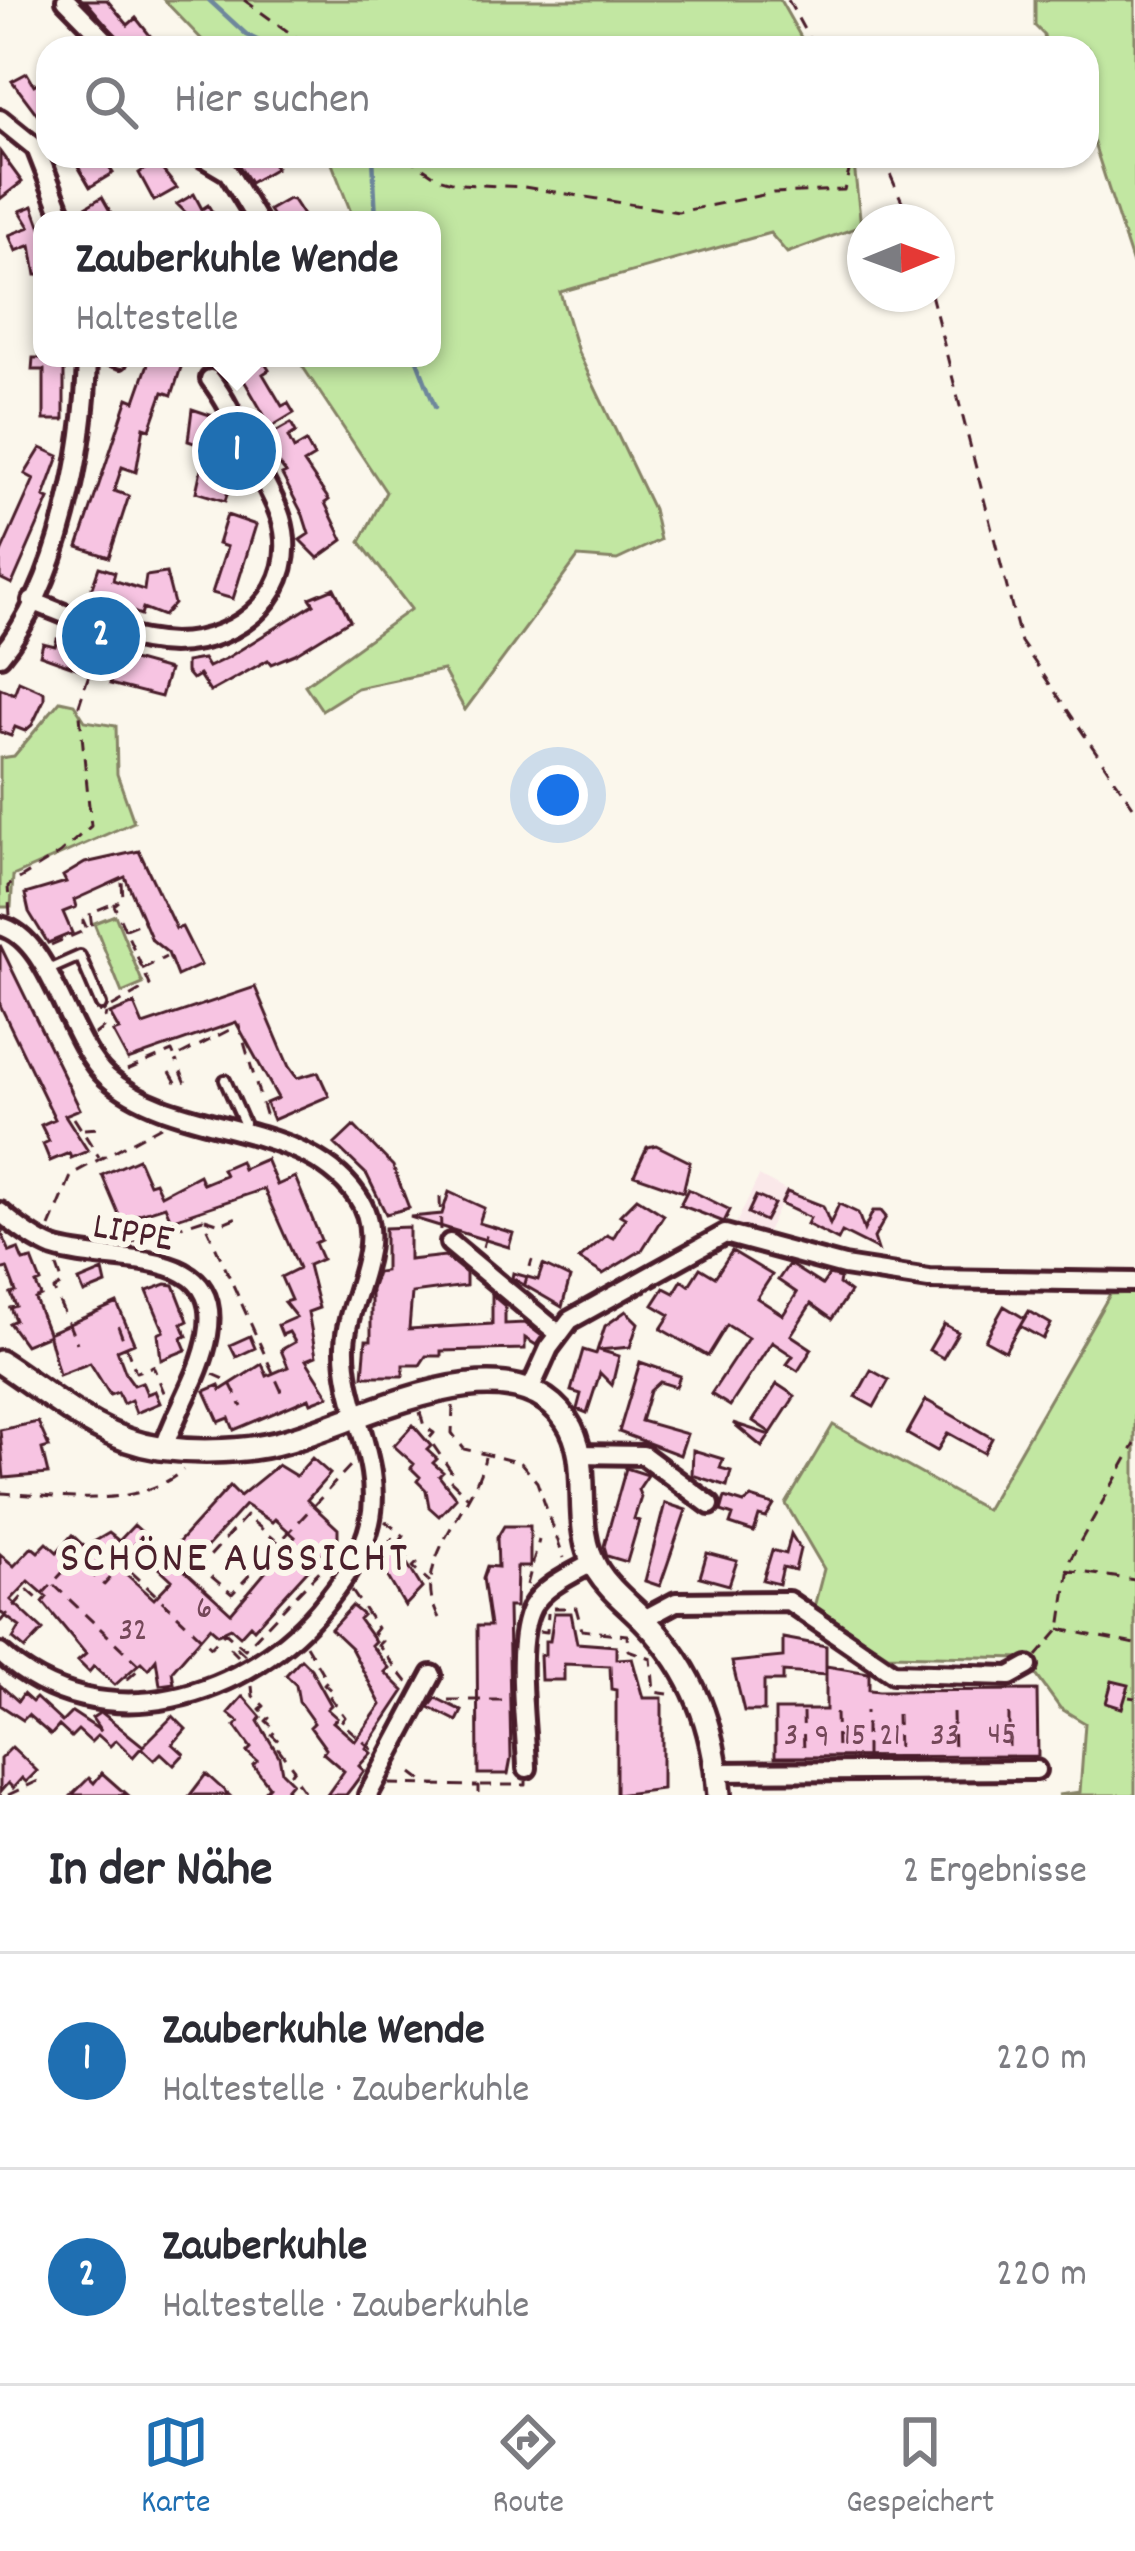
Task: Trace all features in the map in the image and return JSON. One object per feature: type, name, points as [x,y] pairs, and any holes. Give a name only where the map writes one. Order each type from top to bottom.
[{"type":"street","points":[[66,0],[101,36]]},
{"type":"street","points":[[0,119],[36,150]]},
{"type":"street","points":[[43,168],[60,211]]},
{"type":"street","points":[[221,168],[252,211]]},
{"type":"street","points":[[0,656],[32,601],[69,506],[80,458],[86,367]]},
{"type":"street","points":[[32,601],[104,628],[175,643],[218,636],[248,621],[269,601],[283,570],[280,517],[228,402],[210,380]]},
{"type":"street","points":[[0,1653],[33,1678],[119,1702],[185,1698],[244,1675],[297,1635],[342,1582],[365,1544],[372,1517],[366,1449],[344,1349],[369,1244],[360,1200],[322,1163],[184,1115],[109,1078],[81,1047],[36,951],[5,927]]},
{"type":"street","name":"LIPPE","points":[[0,1212],[50,1245],[177,1266],[195,1278],[210,1321],[198,1368],[164,1448]]},
{"type":"street","points":[[530,1390],[570,1320],[724,1234],[844,1266],[928,1279],[1135,1282]]},
{"type":"street","points":[[450,1243],[559,1334]]},
{"type":"street","points":[[1,1364],[106,1432],[164,1448],[207,1450],[280,1443],[413,1398],[493,1382],[530,1390],[567,1421],[578,1454],[586,1566],[644,1619],[686,1670],[711,1736],[717,1789],[805,1772],[1036,1770]]},
{"type":"street","points":[[578,1454],[643,1455],[710,1505]]},
{"type":"street","points":[[527,1768],[525,1631],[532,1608],[554,1584],[586,1566]]},
{"type":"street","points":[[644,1619],[676,1602],[788,1601],[893,1672],[1010,1676],[1028,1666]]},
{"type":"street","points":[[372,1789],[432,1675]]},
{"type":"lane","points":[[45,971],[80,956],[101,1005]]},
{"type":"lane","points":[[225,1080],[244,1123],[242,1133]]},
{"type":"path","points":[[244,0],[294,36]]},
{"type":"path","points":[[788,0],[808,36]]},
{"type":"path","points":[[423,168],[459,184],[524,187],[678,212],[773,193],[844,190],[850,168]]},
{"type":"path","points":[[887,168],[903,204]]},
{"type":"path","points":[[936,312],[1021,642],[1135,809]]},
{"type":"path","points":[[5,927],[8,886],[60,854],[91,826],[79,706],[104,628]]},
{"type":"path","points":[[80,956],[90,946],[80,922],[92,927],[88,916],[123,898],[122,882]]},
{"type":"path","points":[[97,896],[102,906]]},
{"type":"path","points":[[81,1047],[104,1028],[106,1011],[147,991],[114,905]]},
{"type":"path","points":[[124,929],[140,922]]},
{"type":"path","points":[[36,951],[83,931]]},
{"type":"path","points":[[142,968],[166,958]]},
{"type":"path","points":[[175,1058],[239,1025],[268,1120],[242,1133]]},
{"type":"path","points":[[109,1078],[172,1051],[185,1081],[177,1084],[170,1072]]},
{"type":"path","points":[[50,1245],[72,1174],[184,1115]]},
{"type":"path","points":[[74,1118],[100,1158]]},
{"type":"path","points":[[82,1130],[98,1128]]},
{"type":"path","points":[[440,1197],[442,1237],[450,1243]]},
{"type":"path","points":[[203,1219],[220,1224],[242,1214]]},
{"type":"path","points":[[478,1263],[489,1225]]},
{"type":"path","name":"LIPPE","points":[[50,1245],[63,1284],[54,1289],[77,1343]]},
{"type":"path","points":[[520,1299],[532,1260]]},
{"type":"path","points":[[195,1278],[225,1267]]},
{"type":"path","points":[[118,1326],[136,1372],[153,1366],[174,1416]]},
{"type":"path","points":[[198,1368],[229,1381],[242,1407]]},
{"type":"path","points":[[449,1389],[455,1416],[452,1433],[464,1450],[521,1463],[537,1482],[559,1554],[586,1566]]},
{"type":"path","points":[[413,1398],[424,1426],[434,1433],[429,1439],[452,1471],[448,1478],[469,1498]]},
{"type":"path","points":[[1028,1666],[1060,1629],[1065,1570],[1135,1444]]},
{"type":"path","points":[[279,1543],[246,1516],[200,1567],[232,1594],[366,1449]]},
{"type":"path","points":[[0,1493],[125,1496],[162,1488],[207,1450]]},
{"type":"path","points":[[439,1618],[432,1574],[455,1514],[480,1484],[485,1456]]},
{"type":"path","points":[[372,1517],[404,1536],[400,1540],[412,1550],[407,1554],[417,1562],[413,1567],[433,1584]]},
{"type":"path","points":[[0,1622],[28,1590],[38,1599],[75,1559],[104,1585],[123,1564],[211,1647],[225,1632],[245,1649],[346,1540],[345,1550]]},
{"type":"path","points":[[532,1608],[527,1586],[539,1540]]},
{"type":"path","points":[[1065,1570],[1135,1580]]},
{"type":"path","points":[[342,1582],[364,1601],[361,1607],[371,1616],[368,1620],[382,1641],[378,1645],[398,1669],[395,1673],[420,1694]]},
{"type":"path","points":[[53,1584],[141,1667],[120,1687],[119,1702]]},
{"type":"path","points":[[525,1631],[547,1632],[548,1608],[576,1608],[582,1630],[627,1634],[628,1650],[652,1658],[654,1692],[668,1694]]},
{"type":"path","points":[[1060,1629],[1135,1644]]},
{"type":"path","points":[[297,1635],[315,1654],[310,1659],[334,1693],[329,1697],[345,1717],[341,1722],[386,1761]]},
{"type":"path","points":[[244,1675],[264,1706],[260,1709],[269,1718],[266,1721],[276,1730],[272,1735],[288,1756],[291,1774],[308,1795]]},
{"type":"path","points":[[448,1700],[525,1699]]},
{"type":"path","points":[[866,1710],[866,1771]]},
{"type":"path","points":[[803,1713],[805,1772]]},
{"type":"path","points":[[836,1713],[837,1772]]},
{"type":"path","points":[[953,1713],[955,1771]]},
{"type":"path","points":[[897,1714],[898,1771]]},
{"type":"path","points":[[1009,1714],[1010,1771]]},
{"type":"path","points":[[372,1789],[526,1785],[527,1768]]},
{"type":"path","points":[[412,1773],[424,1786]]},
{"type":"path","points":[[8,1795],[40,1780]]},
{"type":"path","points":[[413,1786],[414,1795]]},
{"type":"path","points":[[478,1786],[478,1795]]},
{"type":"shaded area","points":[[759,1176],[787,1191],[764,1238],[734,1228]]},
{"type":"green space","points":[[164,0],[780,0],[800,36],[198,36]]},
{"type":"green space","points":[[1035,0],[1135,0],[1135,270],[1099,159],[1099,36],[1044,36],[1035,26]]},
{"type":"green space","points":[[334,168],[854,168],[858,204],[847,204],[847,231],[787,253],[770,233],[560,292],[578,352],[653,509],[660,540],[617,560],[578,557],[465,710],[443,670],[357,688],[322,710],[305,685],[411,609],[360,542],[386,492],[303,367],[441,367],[441,211],[350,211]]},
{"type":"green space","points":[[60,701],[74,704],[85,721],[116,726],[117,774],[134,822],[13,876],[11,907],[0,907],[0,758],[14,756]]},
{"type":"green space","points":[[115,915],[143,984],[122,993],[94,923]]},
{"type":"green space","points":[[1135,1293],[1135,1795],[1058,1795],[1080,1792],[1085,1723],[1060,1708],[1024,1658],[888,1655],[814,1607],[824,1569],[786,1504],[833,1425],[986,1510],[1110,1294]]},
{"type":"building","points":[[85,0],[107,0],[128,25],[136,18],[150,36],[116,36]]},
{"type":"building","points":[[27,73],[36,84],[36,113],[12,81]]},
{"type":"building","points":[[0,152],[22,182],[0,199]]},
{"type":"building","points":[[79,168],[110,168],[113,173],[90,187]]},
{"type":"building","points":[[161,168],[177,188],[154,201],[139,173]]},
{"type":"building","points":[[240,168],[276,168],[250,183]]},
{"type":"building","points":[[194,194],[202,209],[208,205],[212,211],[184,211],[177,204]]},
{"type":"building","points":[[102,197],[110,211],[82,211]]},
{"type":"building","points":[[288,199],[300,211],[270,211]]},
{"type":"building","points":[[33,206],[35,211],[33,257],[31,245],[16,251],[9,235],[30,227],[20,211]]},
{"type":"building","points":[[33,358],[33,367],[64,367],[64,420],[44,420],[44,370],[32,370]]},
{"type":"building","points":[[147,367],[181,367],[172,395],[163,392],[150,429],[144,427],[136,472],[122,467],[114,491],[129,496],[109,557],[78,547],[128,398],[135,401]]},
{"type":"building","points":[[236,367],[267,367],[263,374],[282,406],[288,403],[294,413],[271,427]]},
{"type":"building","points":[[192,409],[216,417],[206,447],[188,441]]},
{"type":"building","points":[[291,423],[296,432],[288,437],[294,449],[306,442],[314,457],[304,463],[329,500],[325,503],[343,540],[318,558],[300,540],[309,534],[303,515],[282,475],[286,473],[261,440]]},
{"type":"building","points":[[206,447],[229,454],[225,467],[235,470],[225,501],[196,492]]},
{"type":"building","points":[[41,448],[59,456],[44,497],[49,499],[12,584],[0,578],[0,555],[34,479],[25,474]]},
{"type":"building","points":[[227,515],[256,525],[233,599],[212,593],[227,547],[218,544]]},
{"type":"building","points":[[99,567],[115,572],[113,580],[144,590],[146,576],[166,573],[174,604],[163,616],[143,608],[141,615],[89,596]]},
{"type":"building","points":[[334,588],[350,620],[295,654],[271,664],[268,660],[210,692],[199,675],[192,679],[186,672],[186,662],[203,659],[208,667],[227,658],[314,604],[310,598]]},
{"type":"building","points":[[57,639],[169,670],[161,697],[110,684],[114,671],[88,663],[85,671],[40,655],[43,643],[55,646]]},
{"type":"building","points":[[19,681],[44,692],[44,700],[32,725],[25,731],[15,727],[11,736],[0,732],[0,688],[14,694]]},
{"type":"building","points":[[139,851],[176,929],[182,927],[201,965],[177,976],[168,953],[152,940],[125,877],[74,900],[76,907],[63,912],[72,933],[48,943],[29,912],[25,894],[66,882],[63,876],[85,863]]},
{"type":"building","points":[[0,945],[80,1109],[65,1115],[88,1151],[71,1158],[69,1153],[50,1161],[43,1144],[49,1141],[41,1125],[55,1119],[0,1005]]},
{"type":"building","points":[[255,987],[289,1067],[297,1078],[318,1072],[329,1096],[273,1120],[266,1103],[278,1098],[236,1022],[128,1060],[113,1032],[119,1030],[110,1014],[134,1004],[143,1025]]},
{"type":"building","points":[[354,1126],[393,1166],[409,1208],[386,1214],[367,1175],[335,1144]]},
{"type":"building","points":[[656,1145],[690,1162],[683,1192],[634,1175],[647,1147]]},
{"type":"building","points":[[138,1159],[149,1184],[155,1182],[161,1195],[199,1175],[203,1184],[225,1175],[222,1169],[240,1161],[243,1169],[266,1159],[277,1185],[295,1177],[321,1240],[315,1243],[322,1259],[308,1265],[319,1308],[308,1312],[316,1356],[306,1360],[329,1396],[311,1403],[309,1398],[234,1430],[229,1418],[219,1422],[205,1391],[219,1385],[221,1390],[262,1364],[267,1376],[288,1367],[281,1350],[295,1342],[289,1332],[282,1335],[278,1325],[296,1317],[284,1302],[291,1300],[281,1277],[299,1268],[264,1189],[171,1220],[165,1206],[121,1220],[102,1175]]},
{"type":"building","points":[[688,1189],[730,1210],[724,1222],[680,1205]]},
{"type":"building","points":[[449,1192],[484,1208],[479,1223],[513,1233],[509,1247],[410,1217],[442,1214]]},
{"type":"building","points":[[787,1192],[823,1206],[830,1224],[839,1204],[858,1213],[864,1230],[873,1211],[881,1211],[886,1217],[874,1238],[878,1250],[842,1232],[838,1240],[807,1224],[810,1218],[781,1204]]},
{"type":"building","points":[[756,1196],[774,1204],[765,1221],[748,1213]]},
{"type":"building","points":[[637,1198],[664,1215],[642,1250],[603,1274],[579,1259],[607,1235],[613,1238],[625,1218],[620,1215]]},
{"type":"building","points":[[409,1227],[409,1260],[445,1256],[466,1273],[466,1286],[412,1293],[409,1329],[492,1324],[492,1295],[505,1306],[505,1324],[525,1323],[542,1336],[536,1345],[525,1338],[525,1349],[441,1351],[441,1356],[426,1356],[420,1365],[403,1365],[403,1376],[363,1376],[366,1340],[371,1340],[371,1290],[377,1272],[385,1271],[385,1228]]},
{"type":"building","points":[[0,1229],[10,1252],[18,1249],[23,1261],[32,1259],[41,1282],[36,1284],[41,1296],[35,1299],[49,1335],[25,1345],[9,1323],[15,1320],[10,1308],[16,1306],[11,1294],[16,1292],[7,1268],[0,1270]]},
{"type":"building","points":[[732,1251],[772,1275],[757,1298],[783,1315],[797,1293],[778,1280],[789,1264],[822,1285],[829,1275],[840,1278],[839,1284],[850,1292],[832,1319],[811,1304],[791,1335],[812,1349],[798,1371],[787,1364],[793,1356],[772,1342],[730,1406],[711,1394],[748,1338],[727,1325],[708,1356],[661,1329],[670,1315],[653,1305],[664,1288],[674,1293],[682,1280],[689,1285],[700,1268],[715,1277]]},
{"type":"building","points":[[543,1265],[570,1278],[562,1307],[512,1278],[513,1273],[538,1280]]},
{"type":"building","points":[[103,1271],[106,1284],[84,1293],[79,1281]]},
{"type":"building","points":[[174,1285],[188,1321],[182,1324],[187,1336],[181,1338],[186,1350],[161,1360],[158,1334],[164,1331],[147,1291]]},
{"type":"building","points":[[117,1303],[134,1343],[117,1350],[126,1374],[134,1385],[142,1382],[147,1394],[155,1391],[160,1403],[136,1413],[131,1400],[123,1404],[118,1392],[110,1395],[90,1363],[59,1375],[48,1333]]},
{"type":"building","points":[[1004,1306],[1024,1318],[1005,1351],[985,1340]]},
{"type":"building","points":[[626,1311],[638,1323],[630,1347],[599,1350],[619,1356],[612,1385],[600,1373],[587,1413],[577,1409],[581,1394],[571,1391],[583,1350],[596,1354],[605,1326]]},
{"type":"building","points":[[1029,1311],[1051,1324],[1043,1339],[1020,1326]]},
{"type":"building","points":[[944,1324],[958,1332],[943,1358],[929,1350]]},
{"type":"building","points":[[250,1336],[255,1348],[236,1357],[230,1345]]},
{"type":"building","points":[[640,1362],[680,1376],[676,1387],[660,1382],[650,1391],[641,1421],[687,1434],[680,1455],[619,1432]]},
{"type":"building","points":[[871,1370],[889,1380],[874,1407],[856,1397]]},
{"type":"building","points":[[777,1384],[795,1396],[771,1433],[753,1421]]},
{"type":"building","points":[[926,1400],[992,1438],[984,1453],[948,1433],[937,1451],[907,1434]]},
{"type":"building","points":[[38,1422],[49,1447],[42,1449],[48,1474],[4,1478],[0,1430]]},
{"type":"building","points":[[733,1423],[770,1435],[762,1447]]},
{"type":"building","points":[[413,1425],[431,1446],[427,1450],[437,1459],[433,1463],[443,1472],[439,1476],[456,1498],[439,1516],[429,1507],[426,1490],[417,1481],[420,1477],[411,1468],[414,1464],[394,1446]]},
{"type":"building","points":[[693,1450],[723,1459],[720,1468],[731,1471],[727,1486],[692,1475]]},
{"type":"building","points":[[312,1458],[330,1474],[307,1500],[338,1529],[338,1537],[254,1629],[250,1625],[240,1636],[231,1628],[218,1634],[210,1627],[172,1671],[174,1683],[160,1685],[156,1659],[148,1669],[141,1662],[115,1685],[94,1666],[89,1672],[78,1661],[86,1654],[43,1602],[47,1597],[29,1581],[11,1600],[43,1630],[25,1649],[13,1639],[20,1627],[0,1612],[0,1554],[14,1566],[32,1547],[38,1552],[47,1543],[57,1552],[72,1535],[85,1547],[109,1533],[119,1541],[134,1525],[144,1534],[116,1565],[154,1599],[172,1580],[157,1566],[230,1486],[240,1496],[278,1465],[296,1476]],"holes":[[[245,1505],[272,1522],[275,1519],[295,1537],[231,1613],[185,1571]]]},
{"type":"building","points":[[626,1468],[648,1475],[638,1490],[641,1497],[634,1519],[639,1521],[627,1562],[607,1556],[604,1546]]},
{"type":"building","points":[[725,1497],[774,1505],[766,1518],[759,1516],[754,1532],[730,1524],[733,1515],[721,1511]]},
{"type":"building","points":[[665,1503],[686,1510],[660,1586],[645,1581]]},
{"type":"building","points":[[504,1526],[530,1526],[530,1567],[517,1567],[516,1607],[508,1607],[511,1758],[508,1774],[478,1774],[477,1626],[490,1626],[483,1578],[487,1566],[498,1567],[497,1538]]},
{"type":"building","points":[[791,1534],[800,1549],[795,1570],[783,1567],[779,1584],[763,1580],[772,1550],[786,1554]]},
{"type":"building","points":[[392,1539],[422,1588],[405,1606],[376,1557]]},
{"type":"building","points":[[707,1553],[737,1561],[729,1585],[700,1577]]},
{"type":"building","points":[[352,1606],[363,1615],[359,1619],[375,1641],[371,1645],[389,1668],[385,1672],[404,1691],[366,1748],[371,1753],[359,1766],[364,1771],[353,1786],[346,1795],[327,1795],[344,1771],[323,1753],[326,1749],[310,1727],[314,1723],[299,1702],[296,1685],[286,1675],[301,1659],[331,1705],[327,1709],[337,1718],[333,1722],[355,1741],[381,1705],[351,1648],[331,1629]]},
{"type":"building","points":[[554,1613],[571,1613],[577,1643],[616,1646],[616,1659],[632,1658],[643,1698],[662,1698],[662,1789],[616,1795],[616,1690],[611,1689],[610,1666],[564,1664],[564,1680],[541,1680],[540,1655],[545,1655],[545,1641],[550,1641]]},
{"type":"building","points":[[783,1638],[826,1646],[826,1675],[783,1672],[783,1681],[764,1681],[764,1711],[744,1711],[732,1662],[783,1657]]},
{"type":"building","points":[[826,1666],[869,1673],[869,1690],[1037,1690],[1038,1756],[775,1757],[775,1710],[826,1710]]},
{"type":"building","points":[[1112,1681],[1129,1685],[1122,1708],[1106,1703]]},
{"type":"building","points":[[0,1685],[18,1701],[23,1694],[32,1702],[36,1698],[62,1722],[72,1712],[101,1731],[92,1718],[101,1712],[143,1746],[173,1716],[186,1729],[173,1744],[184,1754],[174,1765],[161,1753],[154,1760],[141,1748],[133,1757],[116,1740],[110,1746],[98,1735],[91,1742],[78,1730],[71,1737],[59,1726],[51,1735],[28,1715],[23,1720],[0,1705]]},
{"type":"building","points":[[243,1696],[261,1717],[258,1721],[279,1756],[282,1772],[292,1782],[281,1795],[261,1795],[269,1786],[253,1765],[257,1761],[247,1752],[251,1748],[235,1726],[239,1722],[228,1713]]},
{"type":"building","points":[[436,1698],[462,1711],[457,1721],[429,1707]]},
{"type":"building","points":[[12,1747],[37,1771],[26,1782],[22,1778],[13,1788],[8,1783],[0,1792],[0,1759]]},
{"type":"building","points":[[102,1773],[127,1795],[72,1795],[89,1778],[94,1783]]},
{"type":"building","points":[[206,1774],[229,1795],[190,1795]]},
{"type":"waterway","points":[[209,0],[249,36]]},
{"type":"waterway","points":[[374,168],[376,211]]},
{"type":"waterway","points":[[419,367],[435,407]]},
{"type":"place","name":"Zauberkuhle Wende","points":[[237,451]]},
{"type":"place","name":"Zauberkuhle","points":[[101,636]]},
{"type":"district","name":"SCHÖNE AUSSICHT","points":[[235,1554]]}]
